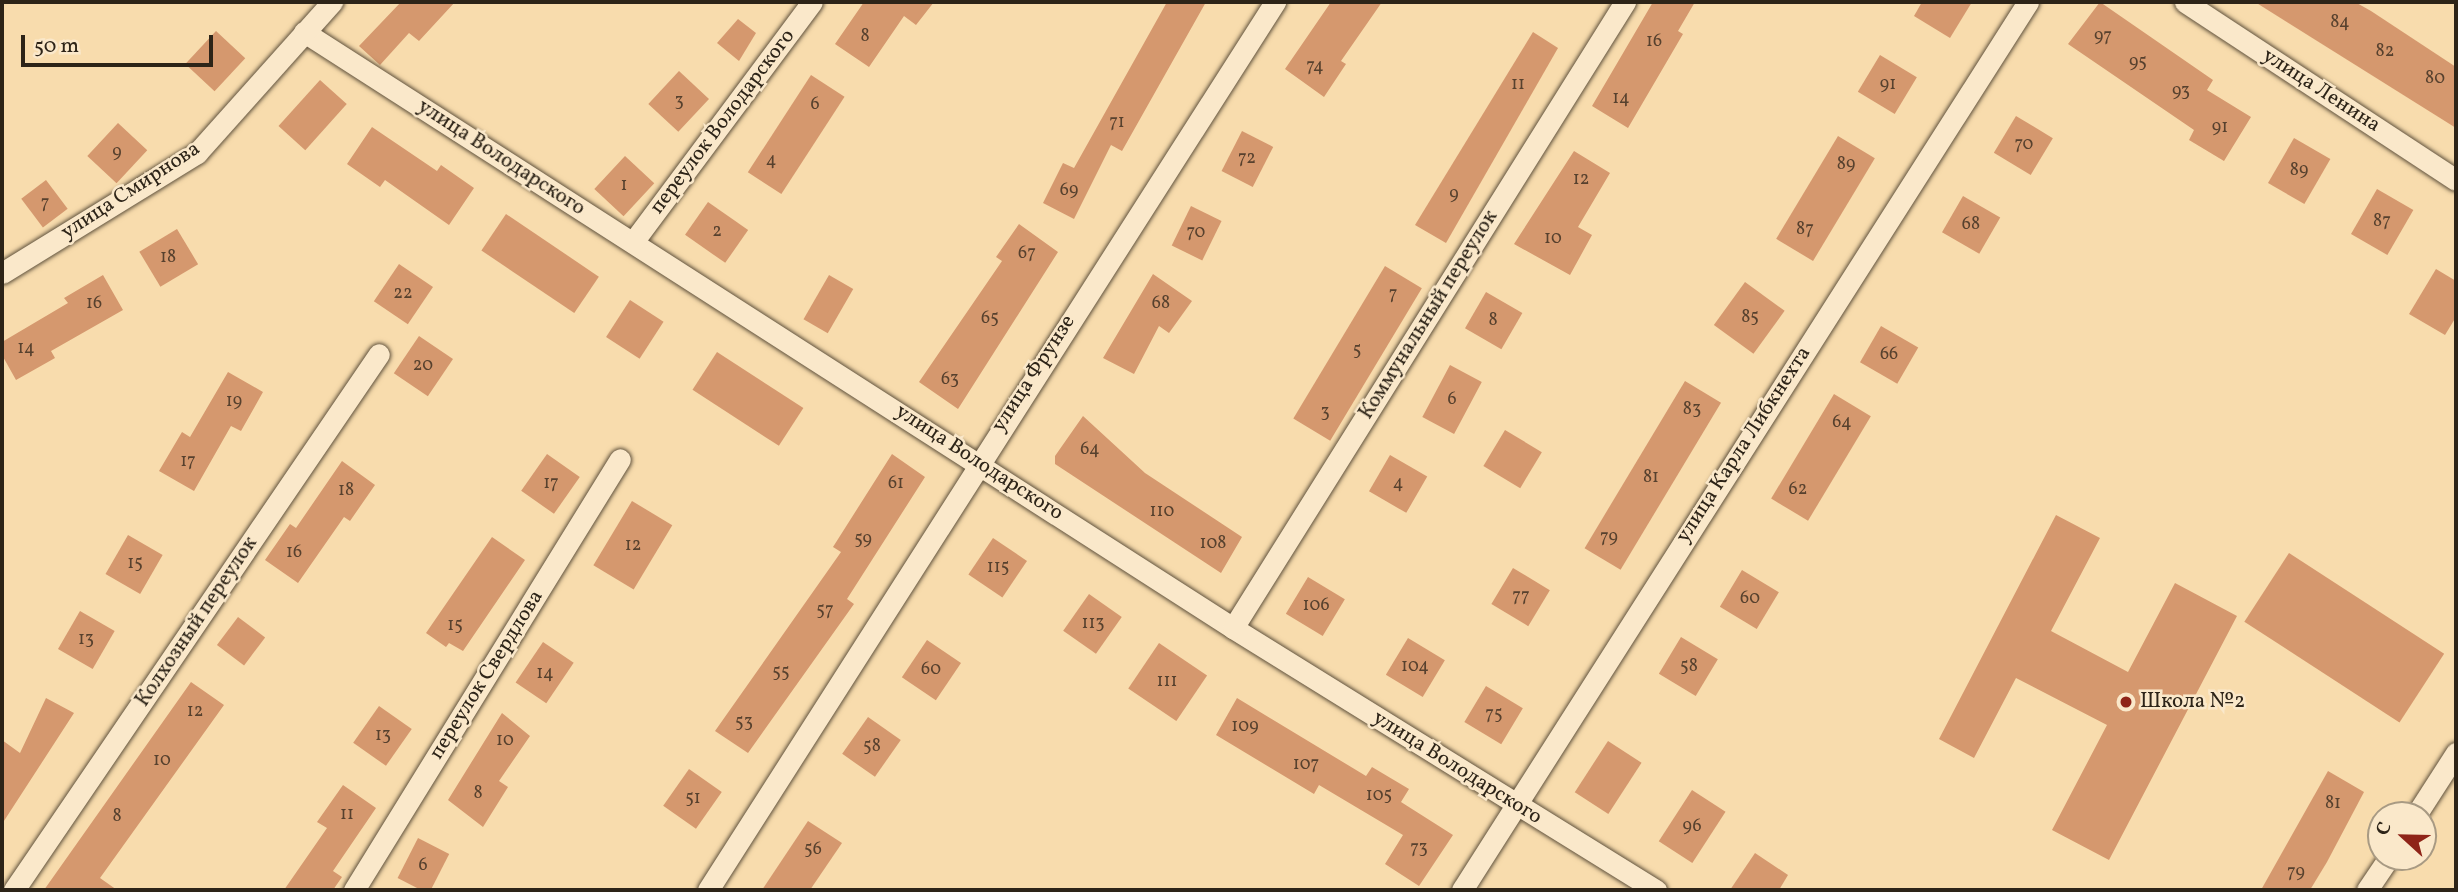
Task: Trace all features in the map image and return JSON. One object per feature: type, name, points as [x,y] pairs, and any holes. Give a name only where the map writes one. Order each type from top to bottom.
[{"type":"street","name":"улица Смирнова","points":[[2,272],[197,153],[332,2]]},
{"type":"street","name":"переулок Володарского","points":[[633,242],[813,2]]},
{"type":"street","name":"улица Фрунзе","points":[[708,890],[978,462],[1275,2]]},
{"type":"street","name":"Коммунальный переулок","points":[[1233,628],[1625,2]]},
{"type":"street","name":"улица Карла Либкнехта","points":[[1462,890],[2028,2]]},
{"type":"street","name":"улица Ленина","points":[[2185,2],[2456,180]]},
{"type":"street","name":"улица Володарского","points":[[304,32],[1233,628],[1656,890]]},
{"type":"street","name":"Колхозный переулок","points":[[14,890],[379,354]]},
{"type":"street","name":"переулок Свердлова","points":[[354,890],[620,459]]},
{"type":"street","points":[[2425,801],[2456,753]]},
{"type":"street","points":[[2367,890],[2380,871]]},
{"type":"building","points":[[401,2],[455,2],[419,41],[409,33],[380,65],[359,46]]},
{"type":"building","points":[[864,2],[934,2],[916,25],[904,16],[869,67],[835,44]]},
{"type":"building","points":[[1167,2],[1206,2],[1122,151],[1111,145],[1074,219],[1043,203],[1063,163],[1074,168]]},
{"type":"building","points":[[1331,2],[1382,2],[1341,61],[1346,64],[1324,97],[1285,69]]},
{"type":"building","points":[[1653,2],[1695,2],[1678,31],[1683,34],[1628,128],[1592,106]]},
{"type":"building","points":[[1922,2],[1972,2],[1950,38],[1914,16]]},
{"type":"building","points":[[2100,2],[2213,80],[2207,90],[2251,117],[2224,161],[2189,140],[2194,130],[2068,44]]},
{"type":"building","points":[[2255,2],[2355,2],[2371,11],[2456,67],[2456,128]]},
{"type":"building","points":[[738,19],[756,33],[739,61],[717,43]]},
{"type":"building","points":[[216,31],[245,58],[215,91],[185,64]]},
{"type":"building","points":[[1533,32],[1558,48],[1446,243],[1415,225]]},
{"type":"building","points":[[1880,55],[1917,77],[1895,114],[1858,92]]},
{"type":"building","points":[[679,71],[709,99],[678,132],[648,104]]},
{"type":"building","points":[[811,75],[845,97],[781,194],[748,172]]},
{"type":"building","points":[[320,80],[347,104],[305,150],[279,126]]},
{"type":"building","points":[[2016,116],[2053,138],[2031,175],[1994,153]]},
{"type":"building","points":[[118,123],[147,150],[117,183],[87,156]]},
{"type":"building","points":[[372,127],[437,171],[441,165],[474,188],[449,225],[385,180],[380,187],[347,164]]},
{"type":"building","points":[[1242,131],[1273,147],[1253,187],[1222,171]]},
{"type":"building","points":[[1838,136],[1875,158],[1813,261],[1776,239]]},
{"type":"building","points":[[2294,138],[2330,159],[2304,204],[2268,183]]},
{"type":"building","points":[[1574,151],[1610,173],[1578,227],[1592,235],[1570,275],[1514,244]]},
{"type":"building","points":[[625,156],[654,183],[624,216],[594,189]]},
{"type":"building","points":[[46,180],[68,209],[43,227],[21,199]]},
{"type":"building","points":[[2377,189],[2413,210],[2387,255],[2351,234]]},
{"type":"building","points":[[1963,196],[2000,218],[1979,254],[1942,232]]},
{"type":"building","points":[[708,202],[748,230],[725,263],[685,235]]},
{"type":"building","points":[[1191,206],[1222,221],[1202,260],[1172,246]]},
{"type":"building","points":[[506,214],[599,277],[574,313],[481,250]]},
{"type":"building","points":[[1019,224],[1058,252],[958,409],[919,382],[1002,261],[996,257]]},
{"type":"building","points":[[177,229],[198,264],[160,287],[139,252]]},
{"type":"building","points":[[399,264],[433,287],[408,324],[374,301]]},
{"type":"building","points":[[1385,266],[1422,288],[1330,441],[1293,419]]},
{"type":"building","points":[[2436,269],[2456,281],[2456,317],[2445,335],[2409,314]]},
{"type":"building","points":[[1153,274],[1192,301],[1169,333],[1159,326],[1134,374],[1103,358]]},
{"type":"building","points":[[103,275],[123,310],[51,351],[55,358],[16,380],[2,355],[2,342],[68,303],[64,298]]},
{"type":"building","points":[[829,275],[853,289],[828,333],[804,319]]},
{"type":"building","points":[[1745,282],[1785,311],[1753,354],[1714,325]]},
{"type":"building","points":[[1486,292],[1522,313],[1501,349],[1465,328]]},
{"type":"building","points":[[630,300],[664,322],[640,359],[606,337]]},
{"type":"building","points":[[1881,326],[1918,348],[1897,384],[1860,362]]},
{"type":"building","points":[[419,336],[453,359],[428,396],[394,373]]},
{"type":"building","points":[[717,352],[803,408],[779,446],[692,390]]},
{"type":"building","points":[[1450,365],[1482,382],[1454,434],[1422,417]]},
{"type":"building","points":[[228,372],[263,392],[241,431],[231,426],[194,491],[159,471],[182,432],[190,437]]},
{"type":"building","points":[[1685,381],[1721,403],[1621,570],[1585,548]]},
{"type":"building","points":[[1834,394],[1871,416],[1808,521],[1771,499]]},
{"type":"building","points":[[1083,416],[1145,473],[1242,537],[1221,573],[1055,464],[1055,456]]},
{"type":"building","points":[[1505,430],[1542,452],[1520,488],[1483,466]]},
{"type":"building","points":[[547,454],[580,477],[554,514],[521,491]]},
{"type":"building","points":[[892,454],[925,477],[847,599],[854,604],[748,753],[715,731],[841,552],[833,547]]},
{"type":"building","points":[[1390,455],[1427,476],[1406,513],[1369,491]]},
{"type":"building","points":[[342,461],[375,485],[350,521],[344,517],[298,583],[265,560],[290,524],[296,528]]},
{"type":"building","points":[[632,501],[672,525],[634,589],[593,565]]},
{"type":"building","name":"Школа №2","points":[[2056,515],[2100,538],[2051,631],[2128,672],[2175,583],[2237,616],[2109,860],[2052,830],[2107,725],[2016,678],[1974,758],[1939,739]]},
{"type":"building","points":[[128,535],[163,555],[140,594],[106,574]]},
{"type":"building","points":[[492,537],[525,560],[463,651],[449,643],[446,647],[426,633]]},
{"type":"building","points":[[993,538],[1027,561],[1002,597],[968,574]]},
{"type":"building","points":[[2289,553],[2444,654],[2399,723],[2244,622]]},
{"type":"building","points":[[1513,568],[1550,590],[1528,626],[1491,604]]},
{"type":"building","points":[[1742,570],[1779,592],[1757,629],[1720,607]]},
{"type":"building","points":[[1308,577],[1345,599],[1323,636],[1286,614]]},
{"type":"building","points":[[1089,594],[1122,617],[1096,654],[1063,631]]},
{"type":"building","points":[[80,611],[115,631],[93,669],[58,649]]},
{"type":"building","points":[[238,617],[265,637],[244,665],[217,645]]},
{"type":"building","points":[[1681,637],[1718,659],[1696,696],[1659,674]]},
{"type":"building","points":[[1408,638],[1445,660],[1423,697],[1386,675]]},
{"type":"building","points":[[927,640],[961,663],[936,700],[902,677]]},
{"type":"building","points":[[543,642],[574,663],[546,703],[516,683]]},
{"type":"building","points":[[1159,643],[1207,675],[1176,721],[1128,689]]},
{"type":"building","points":[[191,682],[224,705],[100,878],[117,890],[44,890]]},
{"type":"building","points":[[1486,686],[1523,708],[1501,744],[1464,722]]},
{"type":"building","points":[[46,698],[74,713],[2,824],[2,740],[20,753]]},
{"type":"building","points":[[1237,698],[1366,776],[1372,767],[1409,789],[1401,802],[1453,835],[1419,886],[1385,864],[1403,835],[1319,785],[1314,794],[1216,735]]},
{"type":"building","points":[[379,706],[412,729],[386,766],[353,743]]},
{"type":"building","points":[[502,713],[530,736],[499,781],[508,787],[483,827],[448,800]]},
{"type":"building","points":[[868,717],[901,740],[875,777],[842,754]]},
{"type":"building","points":[[1608,741],[1642,763],[1608,814],[1575,792]]},
{"type":"building","points":[[689,769],[722,792],[696,829],[663,806]]},
{"type":"building","points":[[2328,771],[2364,792],[2327,862],[2310,890],[2261,890]]},
{"type":"building","points":[[343,785],[376,808],[333,871],[342,877],[333,890],[284,890],[327,828],[317,822]]},
{"type":"building","points":[[1692,790],[1726,812],[1692,863],[1659,841]]},
{"type":"building","points":[[808,821],[842,843],[810,890],[762,890]]},
{"type":"building","points":[[418,838],[449,854],[431,890],[421,890],[398,878]]},
{"type":"building","points":[[1755,853],[1788,875],[1779,890],[1730,890]]},
{"type":"place","name":"Школа №2","points":[[2126,702]]}]
